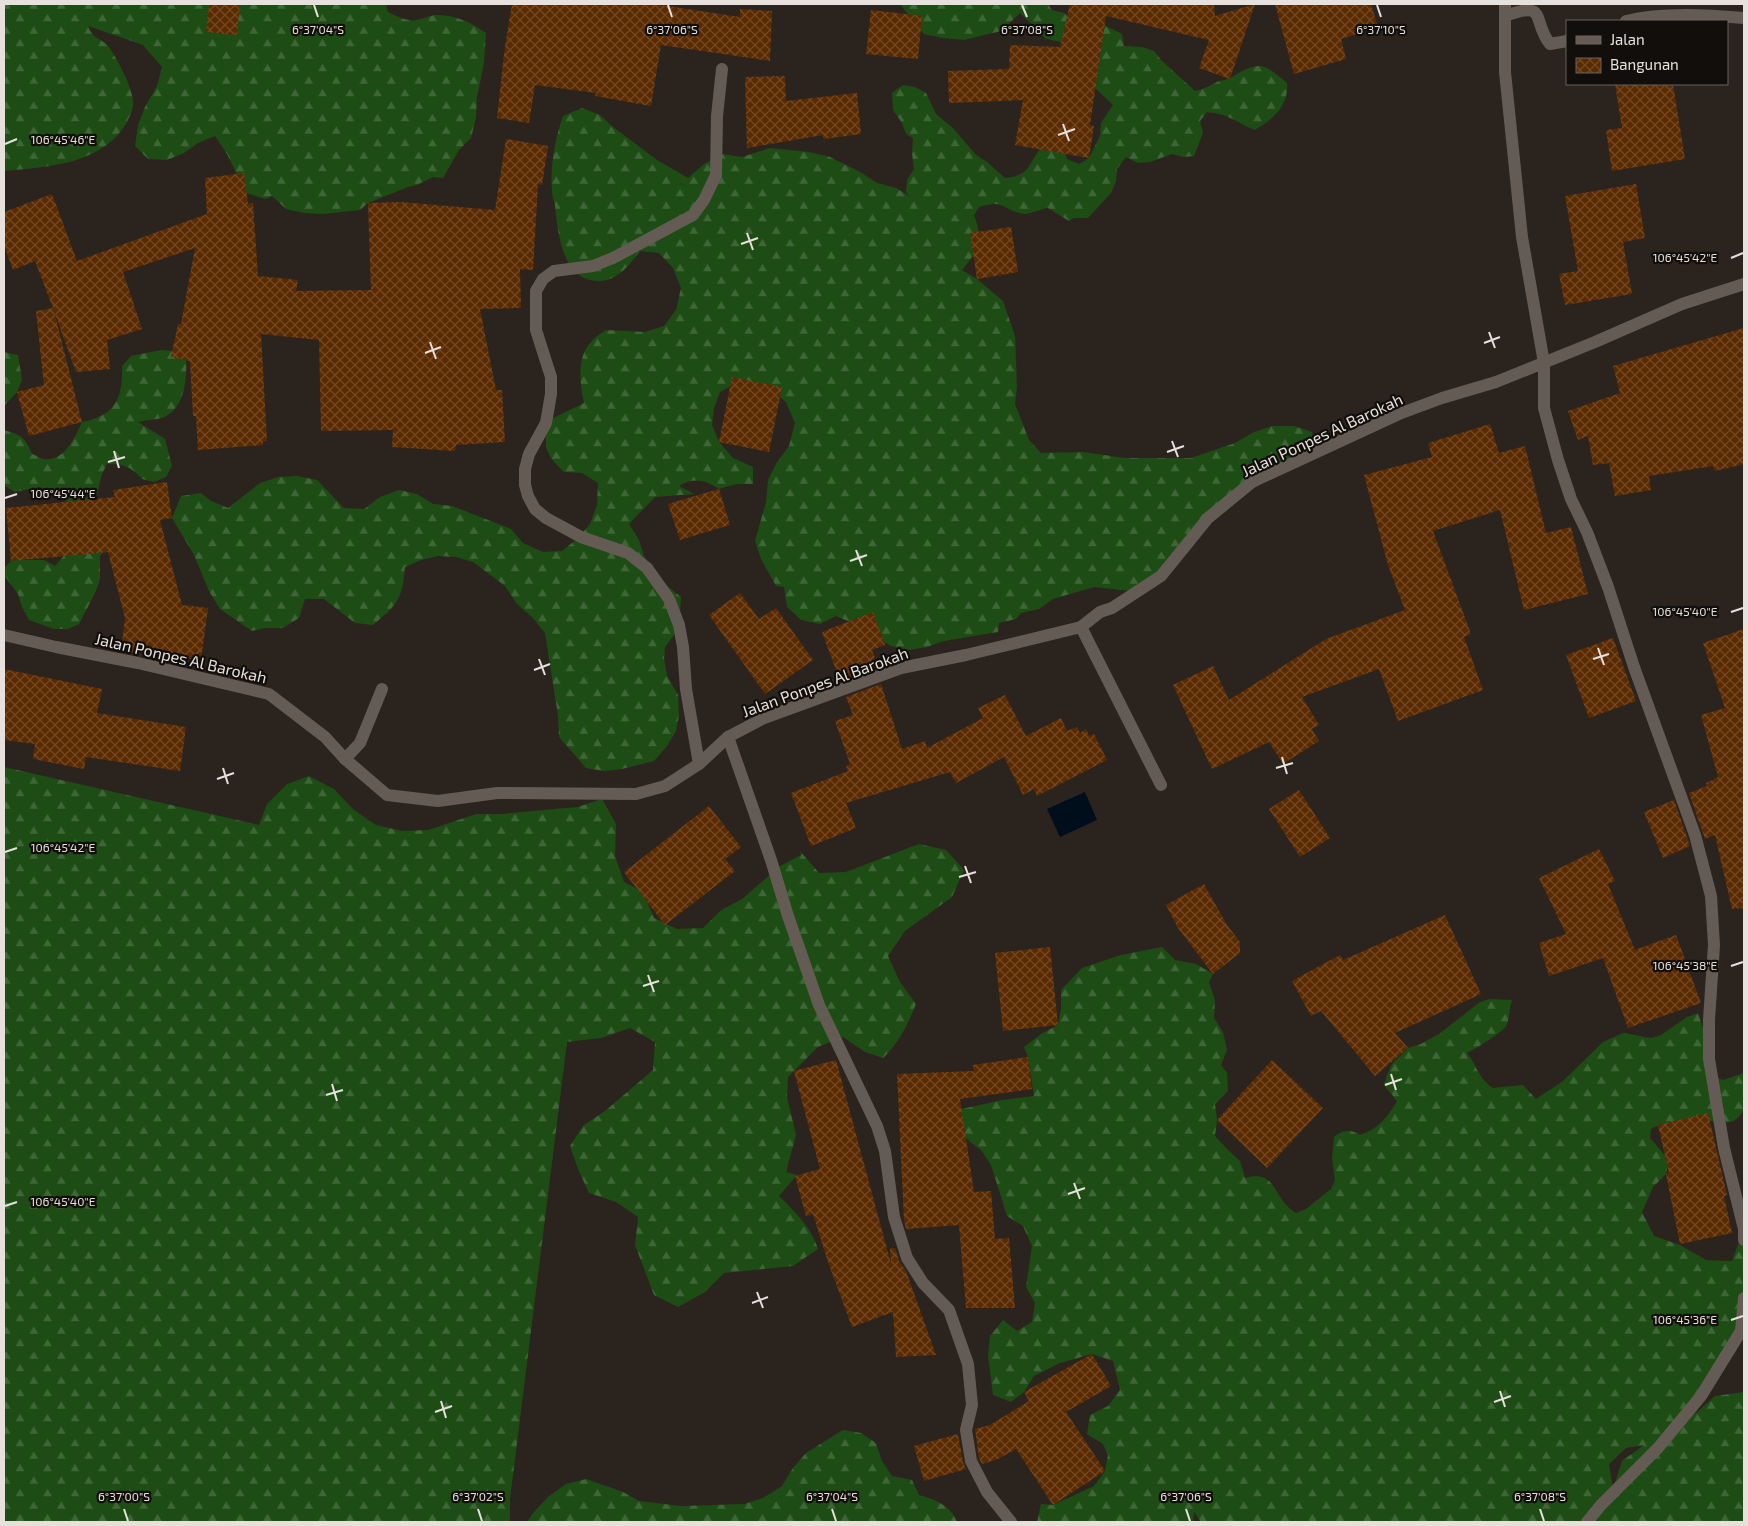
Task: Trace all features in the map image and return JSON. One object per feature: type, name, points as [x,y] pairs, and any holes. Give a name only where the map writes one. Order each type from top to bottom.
[{"type":"street","points":[[1566,40],[1550,44],[1535,11],[1531,8],[1505,10],[1505,72],[1522,237],[1544,363],[1544,408],[1558,460],[1571,498],[1587,532],[1608,587],[1634,667],[1695,835],[1711,896],[1714,945],[1709,1020],[1709,1059],[1724,1148],[1744,1229],[1744,1240]]},
{"type":"street","points":[[1631,20],[1700,15],[1744,18]]},
{"type":"street","points":[[699,764],[686,689],[683,647],[679,625],[669,599],[647,568],[628,553],[581,537],[546,518],[535,509],[528,496],[524,469],[529,454],[546,423],[551,394],[551,377],[536,330],[536,291],[543,279],[554,271],[593,266],[613,258],[693,215],[704,200],[716,175],[717,116],[722,69]]},
{"type":"street","name":"Jalan Ponpes Al Barokah","points":[[4,635],[138,662],[269,694],[325,737],[345,759],[388,795],[438,801],[497,793],[636,794],[665,786],[699,764],[728,737],[764,718],[901,668],[966,655],[1081,626],[1100,612],[1112,608],[1161,576],[1208,518],[1252,482],[1399,414],[1442,398],[1496,382],[1682,304],[1744,284]]},
{"type":"street","points":[[1081,626],[1161,785]]},
{"type":"street","points":[[345,759],[360,743],[382,689]]},
{"type":"street","points":[[728,737],[819,1005],[877,1126],[885,1151],[894,1217],[906,1258],[923,1283],[949,1310],[968,1364],[972,1405],[966,1430],[971,1461],[987,1492],[1011,1522]]},
{"type":"street","points":[[1587,1522],[1601,1505],[1658,1448],[1701,1396],[1741,1331],[1744,1298]]},
{"type":"green space","points":[[4,4],[386,4],[388,12],[410,20],[436,15],[456,18],[468,22],[486,33],[484,63],[477,97],[476,118],[471,138],[459,150],[443,178],[433,177],[368,203],[360,210],[323,214],[304,213],[286,209],[272,196],[266,199],[246,193],[227,154],[215,136],[167,160],[148,159],[135,146],[138,125],[145,107],[157,86],[162,67],[143,45],[88,26],[92,34],[110,49],[120,65],[129,86],[133,99],[133,108],[124,127],[113,140],[86,157],[37,168],[4,171]]},
{"type":"green space","points":[[900,4],[1048,4],[1052,10],[1064,13],[1075,20],[1100,23],[1122,34],[1124,46],[1142,47],[1154,51],[1161,60],[1195,91],[1255,66],[1261,66],[1272,71],[1287,83],[1285,98],[1278,111],[1255,130],[1225,116],[1207,112],[1200,121],[1203,133],[1194,156],[1183,157],[1172,154],[1150,162],[1138,163],[1126,157],[1117,169],[1116,181],[1111,193],[1088,218],[1074,218],[1069,221],[1048,208],[1025,214],[994,204],[979,207],[974,215],[979,232],[979,244],[973,256],[962,270],[977,279],[1003,301],[1015,336],[1017,387],[1015,404],[1029,440],[1041,453],[1083,452],[1125,458],[1191,458],[1235,443],[1254,432],[1272,426],[1294,426],[1312,432],[1317,449],[1242,492],[1227,511],[1209,523],[1169,563],[1131,591],[1094,587],[1053,599],[1039,609],[1021,613],[1016,619],[999,623],[998,632],[944,641],[927,647],[909,650],[891,646],[853,623],[836,616],[820,624],[801,620],[787,607],[784,587],[776,586],[761,559],[755,541],[766,502],[768,480],[777,462],[789,446],[795,423],[786,402],[771,390],[735,384],[720,392],[714,408],[712,425],[719,442],[733,458],[753,467],[753,484],[736,484],[719,489],[709,483],[690,481],[679,486],[694,494],[655,497],[629,524],[654,572],[681,597],[677,631],[665,647],[664,658],[667,676],[678,695],[679,715],[676,731],[667,746],[654,761],[622,769],[604,771],[586,768],[559,737],[558,716],[545,633],[533,618],[517,604],[505,586],[473,562],[456,557],[438,556],[421,560],[405,567],[402,587],[397,600],[388,612],[373,625],[355,623],[324,599],[305,599],[299,618],[283,628],[265,628],[252,631],[220,609],[209,591],[194,555],[172,518],[181,496],[201,493],[211,501],[228,508],[260,483],[278,477],[297,476],[317,480],[344,508],[364,509],[380,497],[399,490],[417,494],[433,504],[452,506],[511,529],[523,543],[543,552],[562,551],[577,539],[590,524],[597,505],[598,483],[582,473],[564,472],[552,460],[546,443],[549,420],[584,403],[581,388],[581,363],[586,348],[598,335],[606,330],[645,332],[664,326],[676,310],[681,288],[673,268],[659,253],[640,251],[620,274],[602,281],[582,277],[572,268],[560,241],[552,193],[554,152],[563,116],[582,108],[600,115],[657,160],[688,178],[704,164],[723,154],[742,157],[770,148],[809,152],[830,157],[877,183],[896,188],[909,196],[906,192],[907,180],[914,169],[912,154],[913,138],[906,134],[902,123],[893,110],[892,93],[903,85],[915,87],[926,93],[936,114],[953,128],[976,155],[1005,178],[1014,177],[1025,171],[1042,147],[1064,149],[1067,159],[1079,164],[1089,158],[1100,136],[1101,123],[1113,105],[1094,87],[1072,44],[1046,39],[1020,13],[1001,31],[964,40],[924,34]]},
{"type":"green space","points":[[161,350],[175,351],[186,358],[183,393],[176,408],[170,414],[162,418],[138,422],[165,439],[172,466],[166,477],[154,482],[142,479],[134,471],[126,467],[107,464],[102,474],[96,498],[101,509],[108,547],[100,556],[100,579],[96,591],[79,624],[68,629],[54,629],[29,620],[18,594],[4,575],[4,568],[11,561],[16,560],[44,560],[55,566],[73,545],[68,502],[53,492],[40,487],[15,492],[4,485],[4,430],[15,433],[22,438],[32,454],[43,459],[57,457],[68,447],[82,422],[94,419],[110,410],[119,396],[122,366],[131,356]]},
{"type":"green space","points":[[4,352],[18,355],[22,380],[17,392],[4,406]]},
{"type":"green space","points":[[4,767],[259,825],[267,804],[287,784],[309,776],[334,789],[354,810],[376,825],[402,831],[428,830],[476,814],[501,814],[578,807],[602,799],[616,824],[615,856],[624,882],[643,892],[654,918],[677,929],[703,928],[720,911],[742,899],[780,866],[801,855],[800,851],[819,873],[846,872],[919,844],[946,850],[964,870],[952,897],[905,931],[888,956],[900,982],[916,1004],[910,1019],[889,1052],[883,1058],[865,1052],[843,1037],[818,1047],[788,1077],[787,1097],[796,1135],[786,1172],[797,1175],[779,1196],[807,1227],[818,1249],[793,1266],[724,1273],[705,1292],[678,1307],[654,1295],[635,1245],[638,1217],[616,1202],[589,1193],[570,1146],[584,1125],[605,1111],[653,1070],[655,1042],[630,1028],[601,1038],[567,1042],[510,1499],[510,1522],[4,1522]]},
{"type":"green space","points":[[1162,947],[1175,960],[1196,964],[1213,974],[1209,982],[1215,1000],[1214,1018],[1223,1032],[1227,1050],[1221,1065],[1227,1073],[1228,1091],[1215,1104],[1217,1120],[1215,1136],[1240,1161],[1245,1178],[1256,1176],[1269,1181],[1288,1207],[1296,1213],[1306,1209],[1331,1189],[1335,1180],[1332,1158],[1334,1137],[1341,1132],[1347,1131],[1360,1135],[1372,1129],[1382,1122],[1394,1107],[1397,1101],[1384,1085],[1392,1064],[1408,1048],[1421,1044],[1439,1034],[1480,1002],[1490,999],[1512,1000],[1504,1029],[1467,1053],[1481,1076],[1493,1088],[1523,1085],[1536,1099],[1563,1081],[1603,1042],[1623,1033],[1651,1038],[1661,1035],[1687,1017],[1698,1013],[1707,1040],[1714,1077],[1723,1080],[1744,1073],[1744,1108],[1737,1119],[1733,1121],[1685,1121],[1663,1124],[1651,1129],[1650,1138],[1669,1160],[1666,1174],[1653,1187],[1642,1212],[1654,1236],[1680,1245],[1706,1260],[1732,1261],[1744,1228],[1744,1334],[1694,1415],[1715,1396],[1744,1392],[1744,1522],[1201,1522],[1194,1512],[1193,1522],[1037,1522],[1041,1504],[1053,1505],[1094,1486],[1105,1471],[1108,1455],[1103,1444],[1087,1434],[1090,1415],[1108,1406],[1120,1390],[1113,1361],[1092,1354],[1060,1363],[1034,1376],[1024,1392],[1011,1402],[993,1395],[988,1355],[990,1336],[1003,1320],[1017,1331],[1032,1322],[1035,1303],[1026,1287],[1032,1246],[1023,1226],[1007,1216],[991,1165],[981,1150],[955,1127],[962,1109],[1002,1100],[1034,1096],[1028,1057],[1024,1047],[1041,1034],[1058,1025],[1061,1008],[1061,990],[1082,968],[1121,955]],"holes":[[[1644,1445],[1622,1461],[1613,1489],[1609,1464],[1626,1448]]]},
{"type":"green space","points":[[843,1430],[861,1433],[876,1443],[882,1461],[892,1476],[912,1480],[919,1495],[946,1507],[957,1522],[527,1522],[548,1497],[566,1484],[586,1479],[623,1492],[639,1501],[681,1506],[744,1504],[763,1498],[782,1486],[793,1468],[806,1453]]},
{"type":"water","points":[[1085,792],[1097,820],[1060,837],[1047,809]]},
{"type":"building","points":[[209,4],[240,4],[237,35],[206,32]]},
{"type":"building","points":[[512,4],[654,4],[740,17],[740,9],[772,11],[770,61],[661,45],[651,106],[595,96],[596,93],[535,85],[529,123],[497,118]]},
{"type":"building","points":[[1070,4],[1214,4],[1215,16],[1255,4],[1230,79],[1199,68],[1209,40],[1106,16],[1090,125],[1094,126],[1089,158],[1015,145],[1023,100],[949,103],[948,71],[1009,69],[1010,45],[1060,47]]},
{"type":"building","points":[[1275,4],[1371,4],[1378,27],[1341,39],[1346,59],[1294,74]]},
{"type":"building","points":[[871,10],[922,16],[918,59],[866,54]]},
{"type":"building","points":[[785,76],[786,101],[857,93],[861,134],[824,139],[823,135],[747,148],[745,77]]},
{"type":"building","points":[[1615,85],[1673,85],[1685,159],[1612,171],[1606,130],[1622,128]]},
{"type":"building","points":[[506,139],[548,146],[542,185],[538,184],[533,270],[520,269],[521,308],[480,309],[496,390],[502,390],[505,442],[456,445],[455,451],[392,447],[393,430],[321,431],[319,340],[261,334],[267,441],[263,441],[263,445],[198,450],[196,416],[193,416],[190,361],[171,357],[178,324],[181,324],[195,248],[123,272],[142,329],[107,340],[110,369],[76,372],[54,311],[82,422],[29,436],[17,392],[44,385],[36,311],[53,308],[35,261],[13,270],[4,245],[4,212],[52,194],[77,261],[207,214],[205,178],[244,173],[248,204],[253,203],[258,276],[298,280],[296,291],[371,290],[368,203],[401,202],[495,210]]},
{"type":"building","points":[[1636,184],[1645,238],[1623,242],[1632,294],[1565,305],[1559,274],[1578,271],[1565,196]]},
{"type":"building","points":[[1011,227],[1018,272],[977,279],[970,233]]},
{"type":"building","points":[[1744,328],[1744,464],[1715,471],[1713,466],[1649,476],[1651,490],[1615,496],[1609,463],[1593,465],[1588,436],[1578,440],[1568,411],[1620,393],[1613,366]]},
{"type":"building","points":[[732,377],[782,387],[769,452],[719,442]]},
{"type":"building","points":[[1490,424],[1499,453],[1525,446],[1546,533],[1571,527],[1588,594],[1524,610],[1500,510],[1433,531],[1471,634],[1464,637],[1483,690],[1398,721],[1379,669],[1302,697],[1319,725],[1312,729],[1319,741],[1283,764],[1269,742],[1212,769],[1173,685],[1213,666],[1229,700],[1326,639],[1405,610],[1388,565],[1364,475],[1432,457],[1428,443]]},
{"type":"building","points":[[167,482],[172,518],[160,520],[182,605],[208,608],[201,660],[121,651],[125,618],[108,552],[11,561],[6,508],[115,497],[113,490]]},
{"type":"building","points":[[719,489],[730,525],[680,540],[668,504]]},
{"type":"building","points":[[740,593],[759,619],[776,608],[813,660],[765,694],[709,615]]},
{"type":"building","points":[[873,612],[885,645],[872,650],[876,669],[840,681],[822,632]]},
{"type":"building","points":[[1744,629],[1744,908],[1732,909],[1715,835],[1705,839],[1689,793],[1707,786],[1706,783],[1718,777],[1701,715],[1725,708],[1703,643]]},
{"type":"building","points":[[1613,638],[1636,701],[1589,718],[1566,655]]},
{"type":"building","points":[[4,669],[102,689],[97,713],[186,727],[180,771],[86,757],[84,769],[33,759],[35,744],[4,740]]},
{"type":"building","points":[[881,684],[902,749],[925,741],[927,748],[983,718],[978,708],[1005,695],[1026,736],[1061,718],[1067,731],[1077,727],[1080,733],[1086,729],[1089,736],[1094,734],[1107,760],[1037,796],[1034,789],[1023,795],[1004,757],[956,783],[950,772],[846,803],[856,828],[811,846],[791,793],[848,771],[846,766],[850,764],[835,721],[853,715],[846,697]]},
{"type":"building","points":[[1299,790],[1330,838],[1300,857],[1269,809]]},
{"type":"building","points":[[1674,800],[1690,846],[1663,858],[1644,812]]},
{"type":"building","points":[[709,806],[741,847],[725,859],[735,871],[665,925],[624,872]]},
{"type":"building","points":[[1599,849],[1615,881],[1608,884],[1635,950],[1676,935],[1701,1003],[1628,1028],[1603,958],[1549,976],[1539,943],[1566,934],[1539,878]]},
{"type":"building","points":[[1204,884],[1227,925],[1240,942],[1240,953],[1213,974],[1178,928],[1166,905]]},
{"type":"building","points":[[1445,915],[1481,994],[1395,1033],[1408,1048],[1375,1076],[1321,1011],[1311,1016],[1292,981],[1340,955],[1343,960]]},
{"type":"building","points":[[1050,947],[1058,1025],[1003,1031],[995,953]]},
{"type":"building","points":[[1028,1057],[1032,1089],[960,1099],[974,1192],[991,1191],[995,1239],[1009,1238],[1015,1308],[966,1308],[959,1225],[906,1229],[897,1074],[974,1071],[973,1065]]},
{"type":"building","points":[[836,1060],[891,1264],[890,1249],[895,1248],[899,1261],[906,1271],[936,1355],[896,1357],[893,1312],[852,1327],[813,1214],[806,1216],[795,1176],[820,1169],[794,1071]]},
{"type":"building","points":[[1272,1060],[1323,1108],[1267,1168],[1217,1120]]},
{"type":"building","points":[[1708,1113],[1727,1195],[1724,1196],[1732,1233],[1680,1244],[1666,1174],[1669,1173],[1658,1125]]},
{"type":"building","points":[[1092,1354],[1111,1386],[1066,1412],[1105,1471],[1053,1505],[1016,1449],[998,1459],[982,1464],[979,1458],[975,1429],[990,1425],[1029,1401],[1024,1392]]},
{"type":"building","points":[[958,1434],[966,1469],[924,1481],[914,1446]]}]
